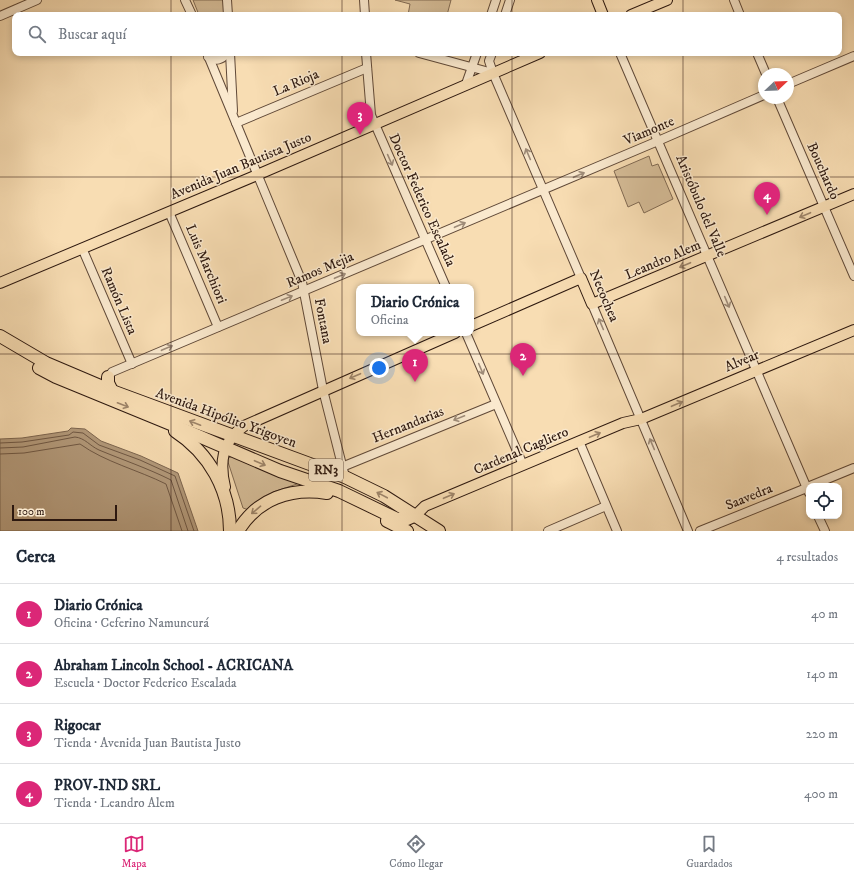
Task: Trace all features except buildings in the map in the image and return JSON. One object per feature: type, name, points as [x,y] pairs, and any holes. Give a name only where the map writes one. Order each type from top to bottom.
[{"type":"highway","name":"Avenida Hipólito Yrigoyen","points":[[0,336],[46,363],[112,391],[330,471],[344,472],[416,515],[439,531]]},
{"type":"highway","name":"Avenida Hipólito Yrigoyen","points":[[0,346],[56,377],[139,411]]},
{"type":"highway","points":[[108,377],[108,383],[112,391]]},
{"type":"highway","points":[[139,411],[280,471],[339,491],[397,519],[407,519],[416,515]]},
{"type":"highway","points":[[139,411],[177,432],[203,456],[222,486],[228,503],[230,526]]},
{"type":"highway","points":[[238,531],[250,515],[272,499],[288,493],[307,490],[327,493],[339,497],[407,531]]},
{"type":"main road","points":[[597,0],[602,12]]},
{"type":"main road","points":[[638,12],[667,0]]},
{"type":"main road","name":"Avenida Juan Bautista Justo","points":[[0,283],[257,175],[533,56]]},
{"type":"main road","name":"Leandro Alem","points":[[592,304],[854,194]]},
{"type":"main road","points":[[474,325],[581,278]]},
{"type":"main road","name":"Necochea","points":[[581,278],[592,304]]},
{"type":"main road","name":"Alvear","points":[[641,419],[854,330]]},
{"type":"main road","points":[[230,526],[228,501],[222,471],[222,458],[224,447],[232,436],[244,426],[448,336]]},
{"type":"main road","name":"Cardenal Cagliero","points":[[416,515],[425,506],[623,423],[641,419]]},
{"type":"street","points":[[0,16],[37,0]]},
{"type":"street","points":[[186,0],[191,12]]},
{"type":"street","points":[[227,0],[228,12]]},
{"type":"street","points":[[364,0],[365,12]]},
{"type":"street","points":[[491,12],[496,0]]},
{"type":"street","points":[[506,12],[510,0]]},
{"type":"street","points":[[734,0],[739,12]]},
{"type":"street","name":"Fontana","points":[[208,56],[304,291],[324,390],[344,472]]},
{"type":"street","points":[[209,56],[213,60],[218,60],[224,56]]},
{"type":"street","points":[[229,56],[235,120]]},
{"type":"street","name":"Doctor Federico Escalada","points":[[366,56],[371,115],[374,124],[445,284]]},
{"type":"street","points":[[430,56],[493,73]]},
{"type":"street","points":[[466,84],[476,56]]},
{"type":"street","name":"Necochea","points":[[491,56],[489,61],[493,73],[581,278]]},
{"type":"street","name":"Aristóbulo del Valle","points":[[621,56],[807,483]]},
{"type":"street","points":[[758,56],[763,68]]},
{"type":"street","points":[[794,81],[854,56]]},
{"type":"street","name":"La Rioja","points":[[235,120],[367,68]]},
{"type":"street","name":"Viamonte","points":[[544,190],[758,98]]},
{"type":"street","name":"Bouchardo","points":[[780,104],[854,276]]},
{"type":"street","name":"Ramos Mejia","points":[[108,377],[112,372],[544,190]]},
{"type":"street","name":"Luis Marchiori","points":[[169,212],[218,327]]},
{"type":"street","name":"Ramón Lista","points":[[82,248],[132,364]]},
{"type":"street","name":"Necochea","points":[[592,304],[688,531]]},
{"type":"street","points":[[467,336],[523,465]]},
{"type":"street","name":"Hernandarias","points":[[344,472],[496,404]]},
{"type":"street","points":[[579,442],[617,531]]},
{"type":"street","name":"Saavedra","points":[[820,483],[854,468]]},
{"type":"street","name":"Saavedra","points":[[700,531],[806,489]]},
{"type":"street","points":[[548,531],[606,506]]},
{"type":"street","points":[[819,519],[824,531]]},
{"type":"shaded area","points":[[193,0],[224,0],[225,12],[198,12]]},
{"type":"shaded area","points":[[395,0],[451,0],[448,12],[409,12],[410,4]]},
{"type":"shaded area","points":[[649,156],[652,166],[658,164],[673,199],[644,213],[639,202],[628,207],[614,171]]},
{"type":"shaded area","points":[[233,456],[300,483],[273,492],[249,510],[243,508],[228,462],[228,458]]},
{"type":"water","points":[[71,428],[85,429],[101,441],[141,456],[178,473],[198,531],[0,531],[0,439],[22,438],[68,431]]},
{"type":"place","name":"Rigocar","points":[[360,135]]},
{"type":"place","name":"PROV-IND SRL","points":[[767,215]]},
{"type":"place","name":"Abraham Lincoln School - ACRICANA","points":[[523,376]]},
{"type":"place","name":"Diario Crónica","points":[[415,382]]}]
